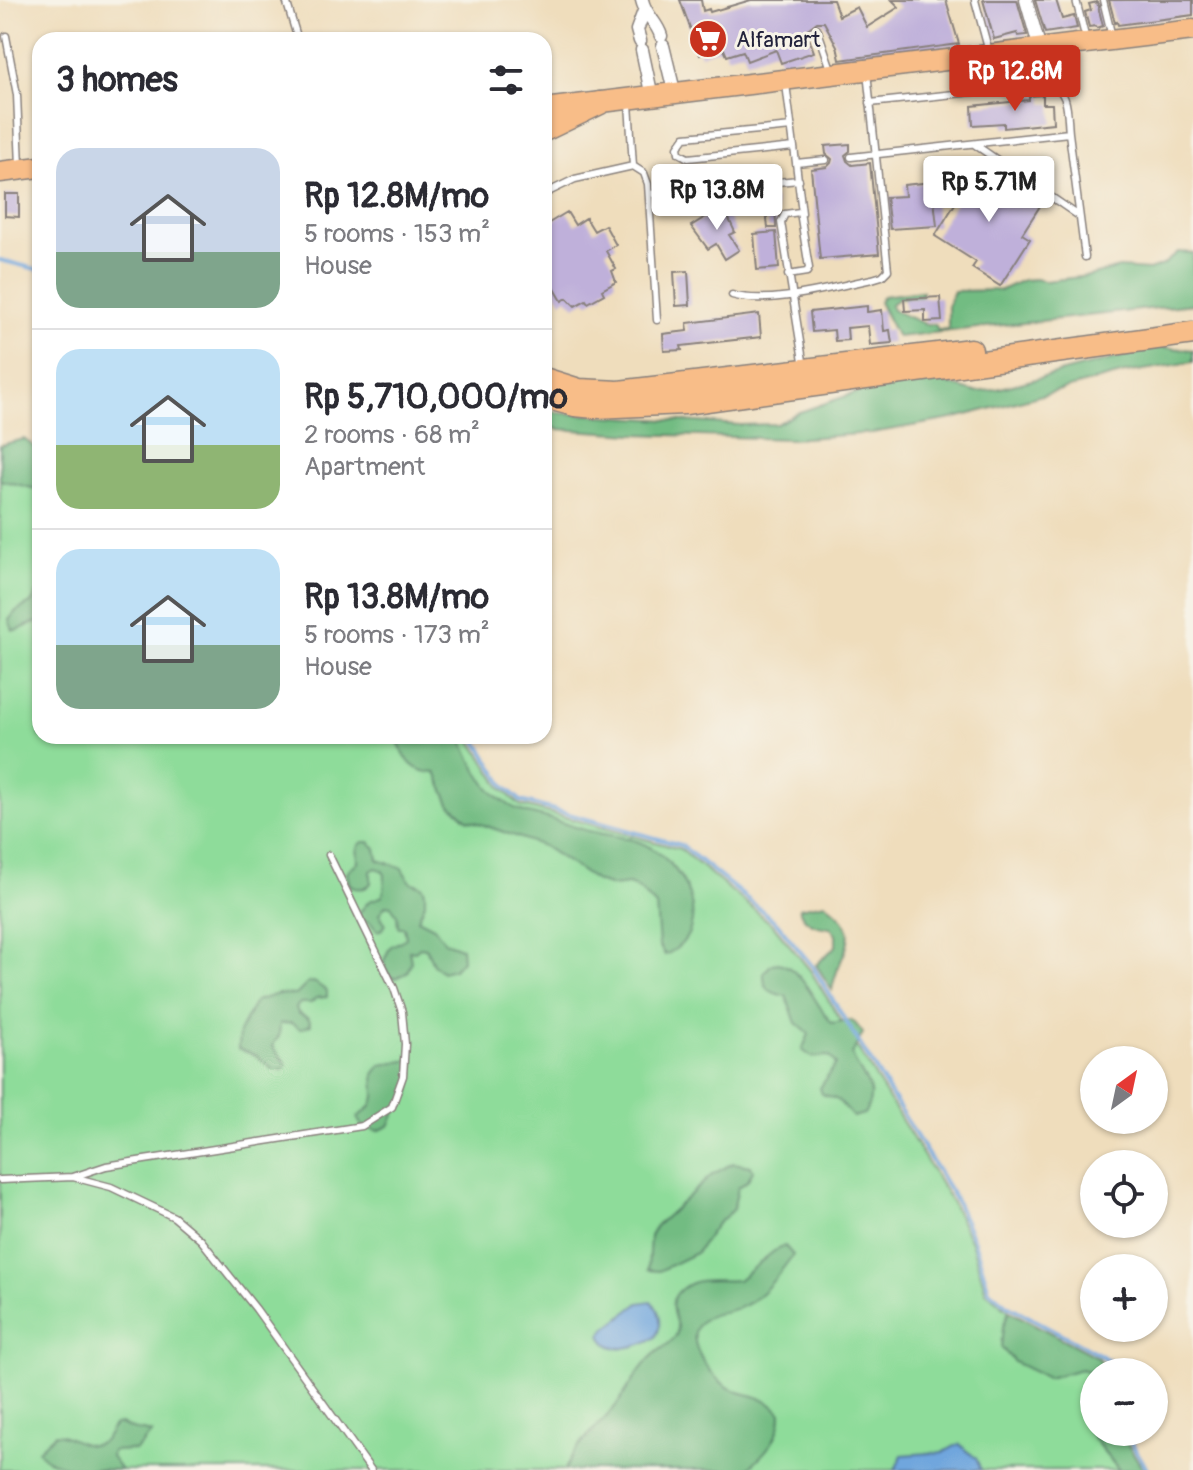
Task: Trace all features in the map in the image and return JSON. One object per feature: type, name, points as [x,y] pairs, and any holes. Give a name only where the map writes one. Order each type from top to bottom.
[{"type":"highway","points":[[552,108],[1193,30]]},
{"type":"highway","points":[[552,126],[600,103]]},
{"type":"highway","points":[[552,382],[579,390],[619,392],[1193,325]]},
{"type":"highway","points":[[552,399],[595,407],[685,403],[1193,333]]},
{"type":"street","points":[[1026,0],[1040,49]]},
{"type":"street","points":[[643,5],[659,28],[675,95]]},
{"type":"street","points":[[643,5],[637,30],[652,97]]},
{"type":"lane","points":[[286,0],[296,32]]},
{"type":"lane","points":[[975,0],[990,55]]},
{"type":"lane","points":[[1076,0],[1087,44]]},
{"type":"lane","points":[[1103,0],[1113,40]]},
{"type":"lane","points":[[817,28],[833,75]]},
{"type":"lane","points":[[6,36],[17,95],[20,169]]},
{"type":"lane","points":[[732,295],[792,294],[872,279],[888,270],[867,72]]},
{"type":"lane","points":[[785,81],[809,268],[807,272],[788,275]]},
{"type":"lane","points":[[870,103],[1049,84],[1060,88],[1064,94],[1085,257]]},
{"type":"lane","points":[[629,100],[633,166]]},
{"type":"lane","points":[[792,127],[685,137],[678,147],[682,156],[688,158],[794,147]]},
{"type":"lane","points":[[851,157],[1069,133]]},
{"type":"lane","points":[[974,144],[1080,217]]},
{"type":"lane","points":[[796,163],[826,160]]},
{"type":"lane","points":[[552,190],[575,179],[633,166],[644,173],[650,194],[657,320]]},
{"type":"lane","points":[[650,194],[799,180]]},
{"type":"lane","points":[[802,213],[785,214],[781,218],[804,370]]},
{"type":"lane","points":[[0,1180],[73,1177],[106,1166],[362,1126],[392,1107],[403,1076],[405,1044],[402,1012],[394,988],[329,855]]},
{"type":"lane","points":[[73,1177],[111,1187],[146,1202],[174,1217],[201,1240],[265,1320],[371,1470]]},
{"type":"green space","points":[[1178,252],[1193,253],[1193,304],[897,337],[879,302],[883,296],[922,291],[922,296],[899,298],[891,304],[892,310],[925,324],[935,324],[938,330],[948,329],[948,305],[954,291],[1001,290],[1023,280],[1089,276],[1119,268],[1149,270],[1163,265]]},
{"type":"green space","points":[[1160,347],[1193,350],[1193,362],[1125,373],[952,419],[872,433],[791,439],[634,434],[552,427],[552,411],[740,425],[777,424],[797,413],[888,385],[934,380],[975,392]]},
{"type":"green space","points":[[24,439],[32,445],[32,488],[0,480],[0,445]]},
{"type":"green space","points":[[0,470],[32,473],[32,744],[474,744],[502,789],[520,805],[680,849],[774,926],[810,970],[951,1201],[971,1242],[986,1292],[1009,1311],[1003,1327],[1047,1378],[1080,1369],[1080,1446],[1100,1446],[1119,1470],[0,1470]]},
{"type":"green space","points":[[31,603],[32,624],[13,630],[9,620],[16,611]]},
{"type":"green space","points":[[399,744],[464,744],[485,783],[509,805],[585,830],[633,840],[655,850],[670,863],[689,896],[692,913],[690,929],[681,944],[665,955],[659,946],[656,906],[639,889],[629,884],[612,886],[596,881],[543,846],[467,819],[450,804],[436,773],[414,767]]},
{"type":"green space","points":[[363,842],[369,842],[376,848],[378,860],[401,867],[410,882],[422,886],[425,903],[418,919],[434,927],[445,942],[461,948],[462,960],[454,969],[442,972],[433,964],[426,948],[420,947],[415,951],[409,950],[411,962],[407,973],[390,977],[383,963],[390,947],[406,938],[404,927],[398,927],[397,915],[391,906],[386,905],[379,914],[386,924],[383,929],[377,931],[370,922],[359,920],[358,914],[369,901],[384,893],[385,875],[376,868],[371,871],[371,883],[366,887],[350,885],[347,874],[358,862],[358,848]]},
{"type":"green space","points":[[825,903],[846,924],[849,934],[832,990],[816,965],[836,946],[836,935],[830,927],[815,925],[807,920],[799,908]]},
{"type":"green space","points":[[772,964],[787,966],[801,979],[832,1023],[850,1020],[863,1033],[852,1054],[870,1089],[869,1104],[864,1114],[853,1117],[838,1100],[822,1094],[820,1088],[836,1064],[829,1056],[812,1057],[802,1050],[809,1034],[796,1023],[786,996],[772,992],[766,986],[764,972]]},
{"type":"green space","points":[[314,982],[327,991],[327,997],[300,1003],[296,1008],[298,1013],[309,1019],[311,1025],[300,1029],[291,1023],[280,1024],[279,1036],[272,1046],[287,1064],[284,1069],[273,1069],[255,1055],[238,1049],[239,1032],[255,1001],[278,994],[296,995],[308,983]]},
{"type":"green space","points":[[410,1060],[414,1063],[410,1093],[389,1126],[378,1131],[362,1126],[357,1118],[370,1107],[375,1097],[374,1074],[381,1065]]},
{"type":"green space","points":[[733,1163],[751,1166],[753,1171],[738,1188],[733,1210],[716,1225],[696,1253],[659,1271],[648,1270],[650,1236],[656,1226],[713,1174]]},
{"type":"green space","points":[[785,1246],[793,1255],[765,1290],[740,1307],[704,1319],[695,1334],[698,1352],[721,1382],[736,1391],[766,1401],[781,1413],[775,1437],[759,1458],[746,1470],[565,1470],[574,1453],[615,1407],[646,1363],[675,1337],[677,1326],[672,1307],[677,1294],[696,1282],[738,1280]]},
{"type":"green space","points":[[1009,1311],[1098,1358],[1080,1358],[1080,1369],[1047,1378],[1014,1362],[1001,1347]]},
{"type":"green space","points":[[115,1425],[152,1433],[136,1450],[112,1451],[111,1457],[121,1470],[61,1465],[43,1457],[38,1450],[55,1434],[96,1445]]},
{"type":"green space","points":[[1100,1446],[1129,1446],[1144,1470],[1119,1470]]},
{"type":"water","points":[[651,1301],[660,1318],[655,1338],[625,1348],[605,1342],[601,1335],[604,1330],[639,1303]]},
{"type":"water","points":[[959,1444],[976,1458],[981,1470],[895,1470],[902,1455],[944,1452]]},
{"type":"building","points":[[680,0],[701,0],[703,11],[709,9],[710,12],[751,0],[833,0],[839,16],[857,7],[867,27],[899,7],[892,0],[946,0],[959,44],[840,60],[837,46],[824,22],[817,22],[806,30],[814,52],[781,63],[776,50],[747,61],[743,51],[727,56],[723,47],[700,55]]},
{"type":"building","points":[[983,0],[1017,0],[1027,35],[1018,36],[1017,33],[994,39]]},
{"type":"building","points":[[1035,0],[1056,0],[1062,19],[1074,16],[1077,28],[1045,33]]},
{"type":"building","points":[[1109,0],[1193,0],[1193,15],[1118,25]]},
{"type":"building","points":[[1097,2],[1103,26],[1089,27],[1085,12],[1091,10],[1089,4]]},
{"type":"building","points":[[1043,95],[1043,104],[1052,104],[1053,123],[1004,128],[1004,123],[973,125],[972,106],[1029,100],[1029,96]]},
{"type":"building","points":[[850,144],[850,151],[845,155],[847,161],[852,165],[870,163],[879,254],[820,259],[811,169],[827,167],[831,163],[825,146]]},
{"type":"building","points":[[971,164],[1040,206],[1022,234],[1030,239],[1000,286],[972,268],[976,262],[935,236],[966,186],[960,182]]},
{"type":"building","points":[[932,182],[937,226],[890,229],[886,197],[905,196],[904,185]]},
{"type":"building","points":[[5,194],[19,194],[19,217],[5,216]]},
{"type":"building","points":[[775,199],[776,228],[768,228],[765,200]]},
{"type":"building","points":[[723,206],[735,232],[729,235],[739,250],[725,259],[716,244],[708,249],[691,226]]},
{"type":"building","points":[[567,212],[575,225],[586,218],[594,231],[605,225],[616,245],[606,251],[616,269],[612,271],[616,282],[602,290],[604,294],[575,306],[567,298],[562,301],[552,284],[552,221]]},
{"type":"building","points":[[776,232],[779,268],[757,270],[754,234]]},
{"type":"building","points":[[688,271],[690,305],[676,306],[674,272]]},
{"type":"building","points":[[940,297],[942,321],[925,322],[925,310],[905,311],[904,299]]},
{"type":"building","points":[[867,306],[867,312],[882,310],[884,331],[890,330],[892,343],[870,345],[868,326],[847,328],[848,340],[835,341],[834,330],[812,332],[810,312]]},
{"type":"building","points":[[759,314],[761,337],[681,346],[682,350],[664,351],[663,334],[688,331],[687,323]]},
{"type":"waterway","points":[[0,260],[32,268]]},
{"type":"waterway","points":[[479,744],[505,787],[521,801],[681,845],[777,923],[813,967],[955,1199],[974,1241],[989,1290],[1007,1305],[1105,1358]]},
{"type":"waterway","points":[[1133,1446],[1148,1470]]},
{"type":"place","name":"Alfamart","points":[[708,39]]}]
